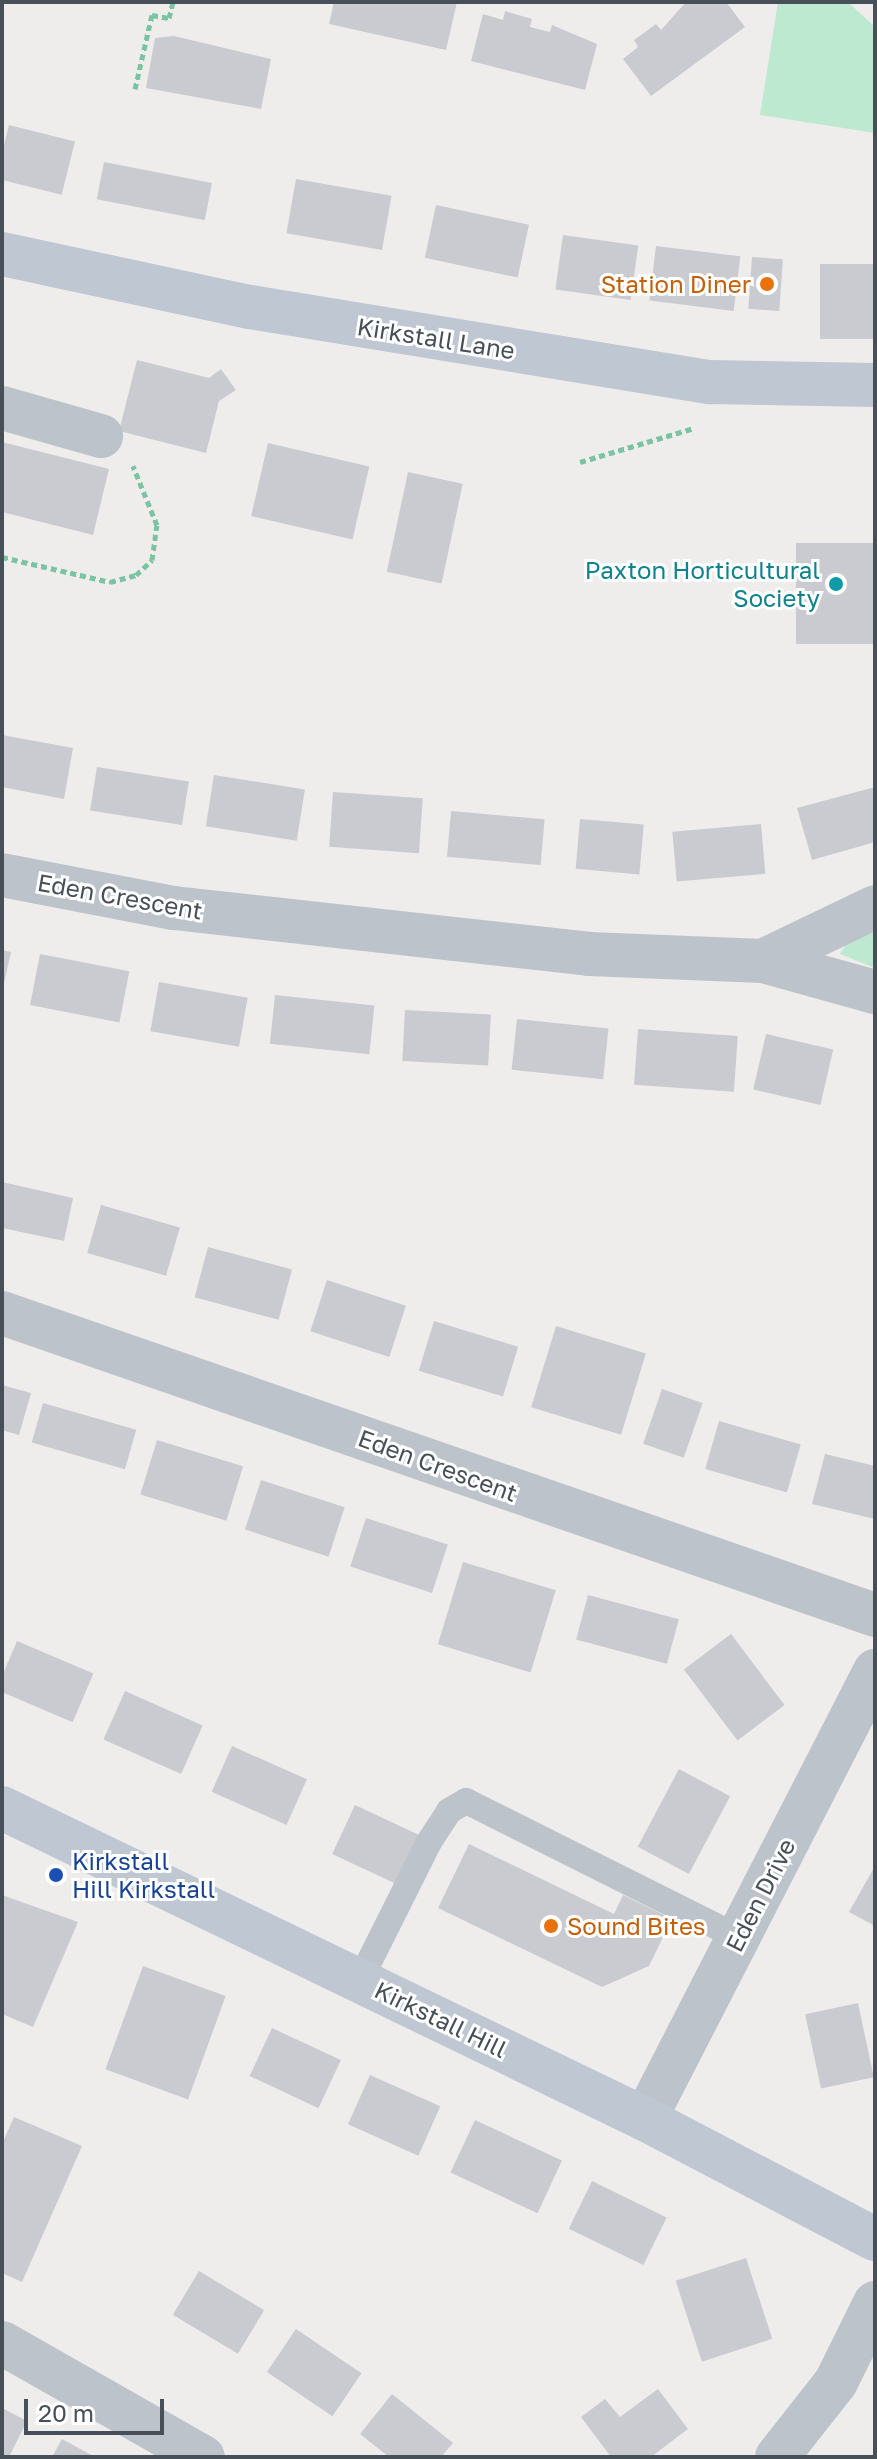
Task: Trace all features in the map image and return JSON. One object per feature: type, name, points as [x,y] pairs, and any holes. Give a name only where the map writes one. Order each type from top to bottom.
[{"type":"street","name":"Kirkstall Lane","points":[[2,254],[250,307],[710,382],[875,385]]},
{"type":"street","points":[[2,408],[101,436]]},
{"type":"street","name":"Eden Crescent","points":[[2,875],[174,908],[589,954],[763,961],[875,992]]},
{"type":"street","name":"Eden Crescent","points":[[763,961],[875,907]]},
{"type":"street","name":"Eden Crescent","points":[[2,1313],[875,1615]]},
{"type":"street","name":"Eden Drive","points":[[645,2119],[875,1671]]},
{"type":"street","name":"Kirkstall Hill","points":[[2,1808],[645,2119],[875,2239]]},
{"type":"street","points":[[777,2457],[836,2382],[875,2303]]},
{"type":"street","points":[[2,2343],[203,2457]]},
{"type":"lane","points":[[360,1980],[429,1842],[466,1801],[738,1937]]},
{"type":"path","points":[[135,89],[152,15],[169,18],[173,2]]},
{"type":"path","points":[[580,462],[708,424]]},
{"type":"path","points":[[2,557],[110,582],[136,575],[152,560],[157,525],[151,507],[134,468],[101,436]]},
{"type":"green space","points":[[778,2],[848,2],[875,27],[875,133],[760,115]]},
{"type":"green space","points":[[875,932],[875,968],[840,954],[847,943]]},
{"type":"building","points":[[334,2],[457,2],[446,50],[329,24]]},
{"type":"building","points":[[686,2],[726,2],[745,27],[651,96],[623,59],[638,47],[634,40],[656,24],[661,30]]},
{"type":"building","points":[[505,11],[532,19],[530,27],[550,32],[552,25],[597,44],[585,90],[471,61],[483,14],[503,20]]},
{"type":"building","points":[[174,36],[271,59],[261,109],[146,88],[155,38]]},
{"type":"building","points":[[9,125],[75,141],[62,195],[2,180],[2,153]]},
{"type":"building","points":[[104,162],[212,183],[205,220],[97,199]]},
{"type":"building","points":[[296,179],[392,196],[382,250],[286,233]]},
{"type":"building","points":[[436,205],[529,225],[518,278],[425,258]]},
{"type":"building","points":[[563,235],[638,246],[631,300],[555,289]]},
{"type":"building","points":[[656,246],[740,256],[734,311],[649,301]]},
{"type":"building","name":"Station Diner","points":[[752,257],[783,259],[779,311],[748,309]]},
{"type":"building","points":[[820,264],[875,264],[875,339],[820,339]]},
{"type":"building","points":[[137,360],[209,378],[221,369],[236,390],[219,401],[206,453],[119,431]]},
{"type":"building","points":[[2,442],[109,469],[93,535],[2,512]]},
{"type":"building","points":[[268,443],[369,466],[352,539],[251,516]]},
{"type":"building","points":[[408,472],[463,484],[442,583],[387,572]]},
{"type":"building","name":"Paxton Horticultural Society","points":[[796,543],[875,543],[875,644],[796,644]]},
{"type":"building","points":[[2,735],[73,748],[64,799],[2,787]]},
{"type":"building","points":[[97,767],[189,782],[182,825],[90,810]]},
{"type":"building","points":[[214,775],[305,789],[297,841],[206,826]]},
{"type":"building","points":[[875,787],[875,842],[812,860],[797,808]]},
{"type":"building","points":[[333,792],[423,798],[419,853],[329,847]]},
{"type":"building","points":[[451,811],[545,819],[541,865],[447,857]]},
{"type":"building","points":[[580,819],[644,825],[639,874],[576,869]]},
{"type":"building","points":[[761,824],[765,874],[677,882],[672,832]]},
{"type":"building","points":[[2,950],[11,952],[3,988],[2,988]]},
{"type":"building","points":[[40,954],[129,971],[119,1022],[30,1005]]},
{"type":"building","points":[[159,982],[248,998],[239,1047],[150,1031]]},
{"type":"building","points":[[275,995],[374,1005],[369,1054],[270,1044]]},
{"type":"building","points":[[405,1010],[491,1015],[488,1065],[402,1061]]},
{"type":"building","points":[[517,1019],[608,1029],[603,1079],[512,1070]]},
{"type":"building","points":[[638,1029],[738,1036],[734,1092],[634,1085]]},
{"type":"building","points":[[766,1034],[833,1050],[820,1105],[753,1090]]},
{"type":"building","points":[[2,1182],[73,1198],[64,1241],[2,1228]]},
{"type":"building","points":[[101,1205],[180,1228],[166,1276],[87,1253]]},
{"type":"building","points":[[208,1247],[292,1270],[279,1320],[195,1297]]},
{"type":"building","points":[[327,1280],[406,1306],[389,1357],[310,1331]]},
{"type":"building","points":[[434,1321],[518,1347],[503,1396],[419,1371]]},
{"type":"building","points":[[556,1326],[646,1353],[621,1435],[531,1407]]},
{"type":"building","points":[[2,1385],[31,1393],[19,1435],[2,1430]]},
{"type":"building","points":[[662,1389],[703,1403],[684,1458],[643,1444]]},
{"type":"building","points":[[43,1403],[136,1430],[125,1469],[32,1442]]},
{"type":"building","points":[[719,1421],[801,1444],[787,1492],[705,1469]]},
{"type":"building","points":[[157,1440],[243,1466],[226,1521],[140,1495]]},
{"type":"building","points":[[825,1454],[875,1466],[875,1519],[812,1504]]},
{"type":"building","points":[[261,1480],[345,1507],[329,1557],[245,1529]]},
{"type":"building","points":[[366,1518],[448,1545],[432,1593],[350,1567]]},
{"type":"building","points":[[463,1562],[556,1590],[531,1673],[438,1644]]},
{"type":"building","points":[[588,1595],[679,1619],[667,1664],[576,1639]]},
{"type":"building","points":[[731,1634],[785,1705],[737,1741],[684,1670]]},
{"type":"building","points":[[17,1641],[93,1673],[73,1722],[2,1692],[2,1676]]},
{"type":"building","points":[[125,1691],[203,1726],[181,1774],[103,1739]]},
{"type":"building","points":[[232,1746],[307,1779],[287,1825],[212,1792]]},
{"type":"building","points":[[679,1769],[730,1796],[689,1874],[638,1847]]},
{"type":"building","points":[[355,1805],[423,1837],[400,1886],[332,1854]]},
{"type":"building","points":[[469,1844],[614,1914],[623,1895],[672,1919],[649,1966],[602,1987],[438,1908]]},
{"type":"building","points":[[875,1866],[875,1926],[849,1912]]},
{"type":"building","points":[[2,1895],[78,1922],[33,2027],[2,2014]]},
{"type":"building","points":[[143,1966],[226,1996],[188,2099],[105,2069]]},
{"type":"building","points":[[858,2003],[874,2077],[821,2089],[805,2014]]},
{"type":"building","points":[[272,2028],[341,2060],[318,2108],[250,2076]]},
{"type":"building","points":[[370,2075],[440,2106],[418,2156],[348,2124]]},
{"type":"building","points":[[14,2117],[82,2146],[22,2282],[2,2273],[2,2144]]},
{"type":"building","points":[[475,2120],[562,2161],[537,2213],[450,2173]]},
{"type":"building","points":[[592,2181],[667,2217],[643,2265],[569,2229]]},
{"type":"building","points":[[746,2258],[772,2339],[702,2362],[676,2281]]},
{"type":"building","points":[[199,2271],[264,2310],[238,2354],[173,2315]]},
{"type":"building","points":[[296,2329],[361,2373],[332,2416],[267,2372]]},
{"type":"building","points":[[658,2389],[688,2429],[651,2457],[611,2457],[581,2417],[605,2399],[620,2417]]},
{"type":"building","points":[[392,2394],[453,2443],[441,2457],[389,2457],[360,2434]]},
{"type":"building","points":[[2,2408],[27,2421],[9,2457],[2,2457]]},
{"type":"building","points":[[62,2439],[95,2457],[52,2457]]},
{"type":"place","name":"Station Diner","points":[[767,284]]},
{"type":"place","name":"Paxton Horticultural Society","points":[[836,584]]},
{"type":"place","name":"Kirkstall Hill Kirkstall","points":[[56,1875]]},
{"type":"place","name":"Sound Bites","points":[[551,1926]]}]
